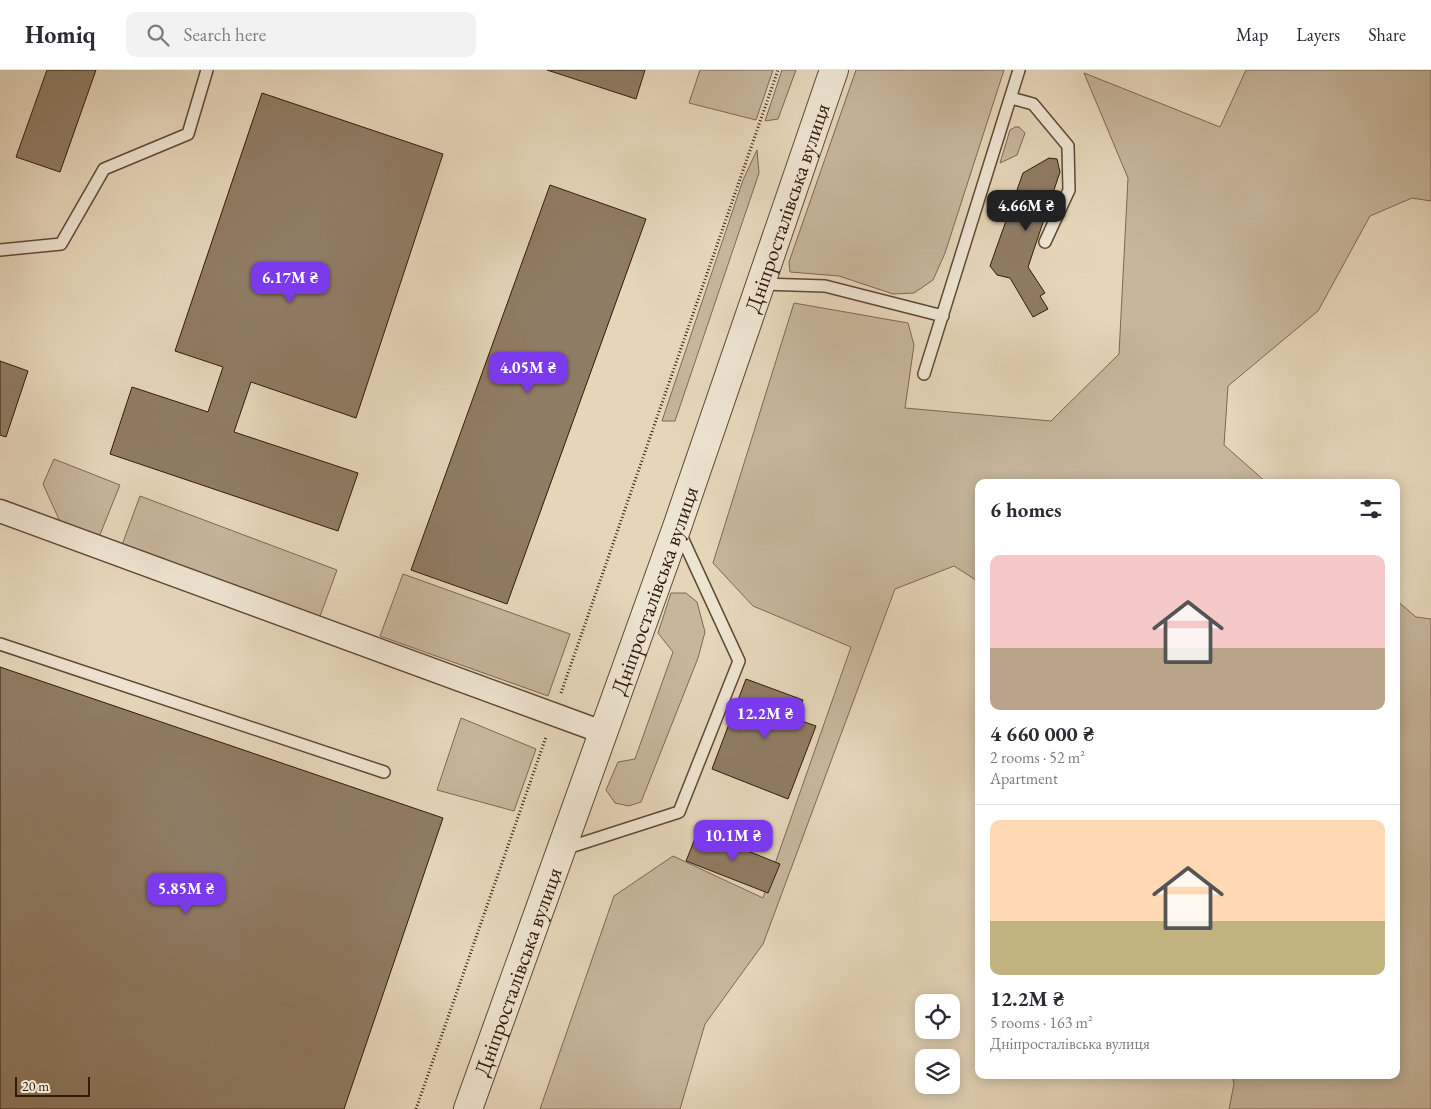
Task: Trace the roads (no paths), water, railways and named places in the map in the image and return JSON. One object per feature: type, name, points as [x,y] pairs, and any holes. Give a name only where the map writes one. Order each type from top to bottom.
[{"type":"street","name":"Дніпросталівська вулиця","points":[[468,1109],[677,526],[834,70]]},
{"type":"street","points":[[0,510],[602,732]]},
{"type":"lane","points":[[0,250],[61,244],[104,169],[188,134],[207,70]]},
{"type":"lane","points":[[924,374],[1019,70]]},
{"type":"lane","points":[[1010,98],[1033,104],[1068,146],[1069,190],[1045,242]]},
{"type":"lane","points":[[759,284],[825,286],[943,316]]},
{"type":"lane","points":[[560,850],[678,812],[739,661],[677,526]]},
{"type":"lane","points":[[0,644],[384,772]]}]
